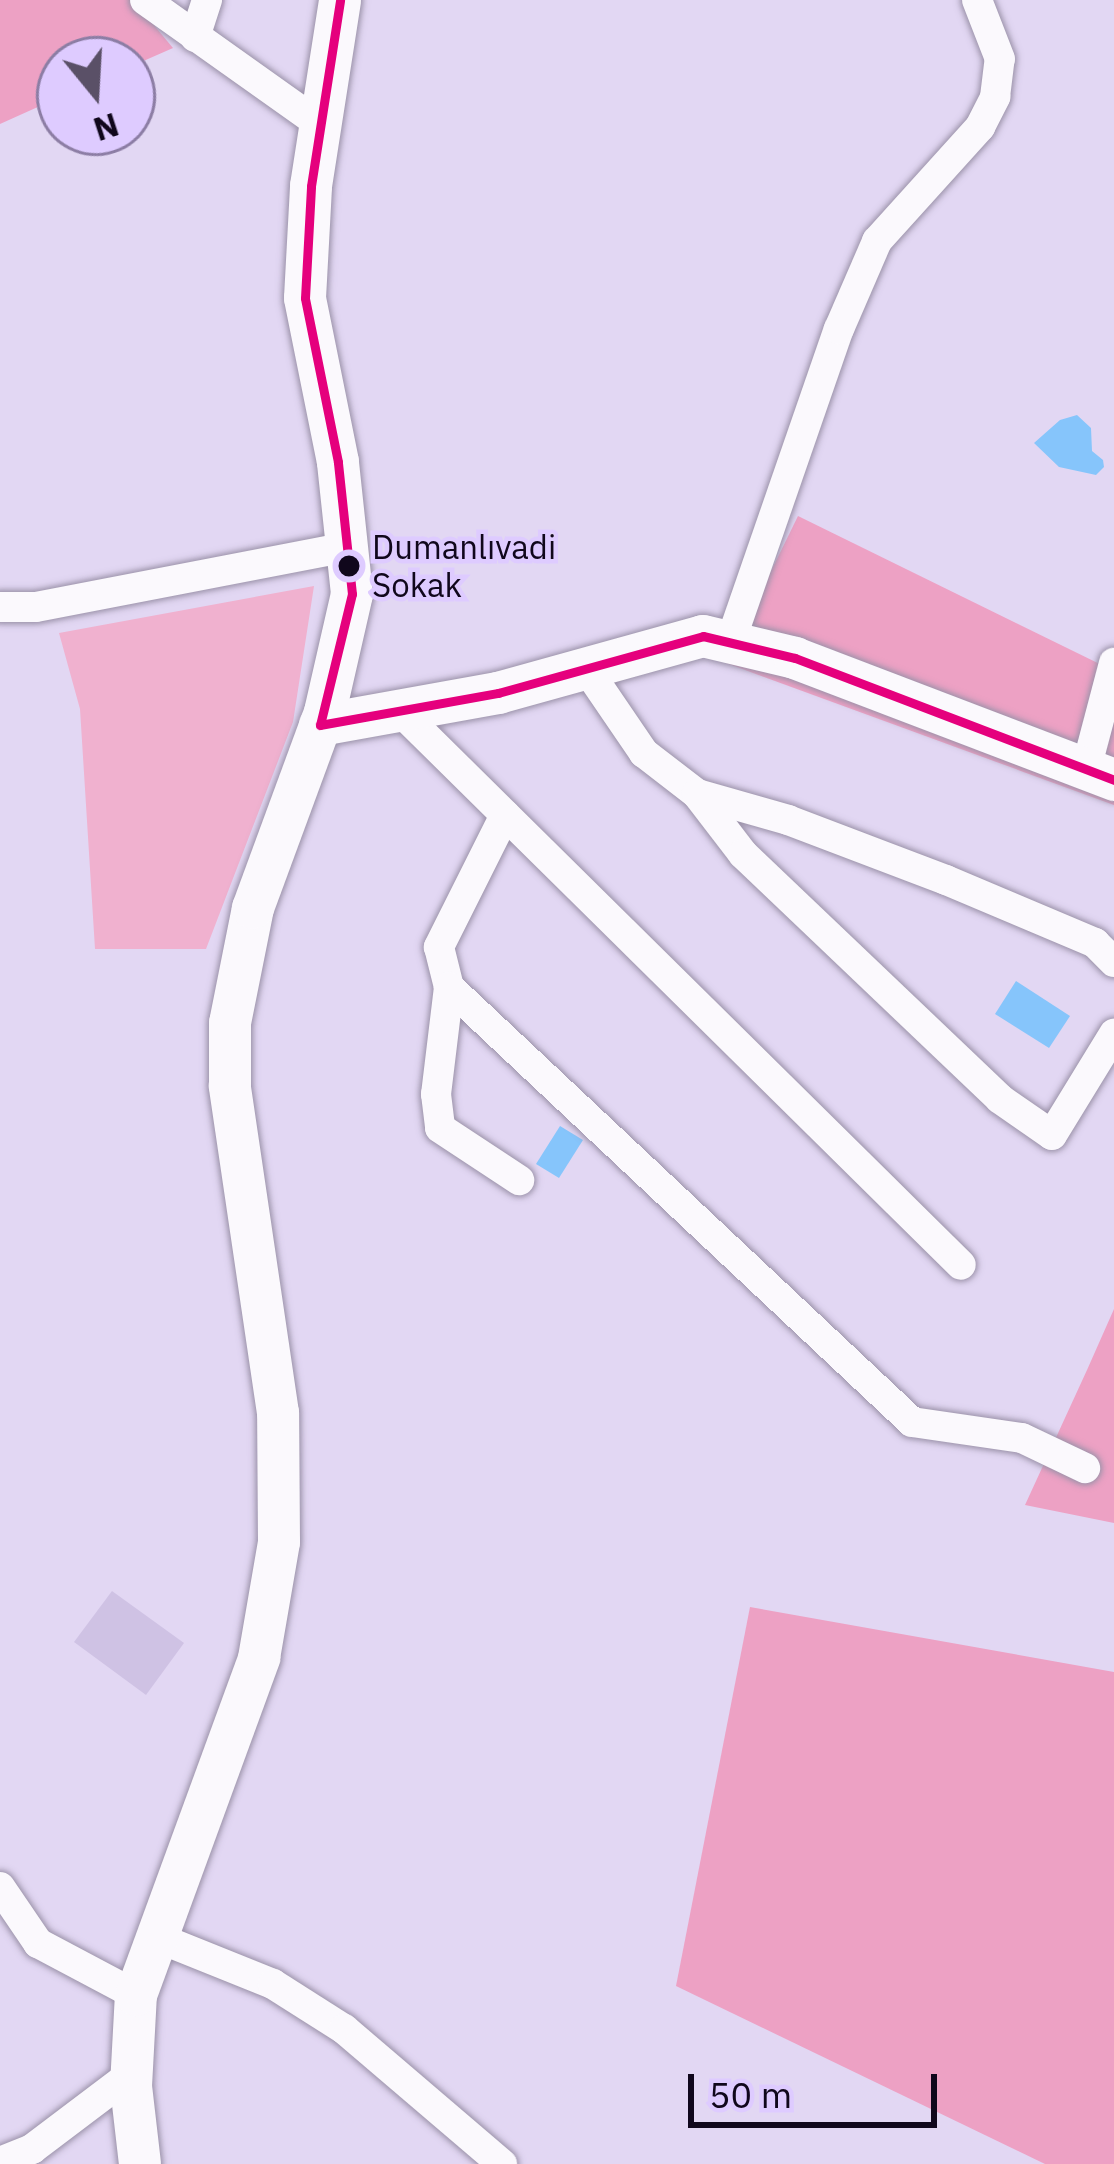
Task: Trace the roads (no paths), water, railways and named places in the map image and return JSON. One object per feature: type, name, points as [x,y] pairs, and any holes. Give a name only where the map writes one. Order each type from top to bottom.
[{"type":"street","points":[[145,0],[321,125]]},
{"type":"street","points":[[195,37],[207,0]]},
{"type":"street","points":[[140,2164],[131,2074],[136,1995],[259,1658],[280,1522],[278,1413],[230,1086],[230,1023],[253,908],[320,725],[352,593],[338,462],[305,298],[321,125],[340,0]]},
{"type":"street","points":[[730,643],[839,328],[878,241],[980,127],[995,97],[1000,59],[977,0]]},
{"type":"street","points":[[0,607],[36,607],[346,547]]},
{"type":"street","points":[[320,725],[498,693],[703,636],[795,658],[1100,774],[1114,663]]},
{"type":"street","points":[[586,668],[644,753],[697,794],[760,871],[1000,1099],[1052,1135],[1114,1034]]},
{"type":"street","points":[[400,711],[961,1265]]},
{"type":"street","points":[[697,794],[788,820],[946,880],[1095,943],[1114,962]]},
{"type":"street","points":[[505,815],[439,947],[449,988],[436,1094],[440,1128],[519,1180]]},
{"type":"street","points":[[449,988],[912,1422],[1022,1438],[1085,1468]]},
{"type":"street","points":[[0,1887],[38,1943],[136,1995]]},
{"type":"street","points":[[156,1937],[273,1984],[344,2029],[502,2164]]},
{"type":"street","points":[[0,2162],[32,2149],[131,2074]]},
{"type":"water","points":[[1077,415],[1091,428],[1092,451],[1103,460],[1104,467],[1096,475],[1059,467],[1034,443],[1060,420]]},
{"type":"water","points":[[1016,981],[1070,1016],[1049,1048],[995,1014]]},
{"type":"water","points":[[560,1126],[583,1140],[559,1178],[536,1164]]},
{"type":"place","name":"Dumanlıvadi Sokak","points":[[349,566]]}]
